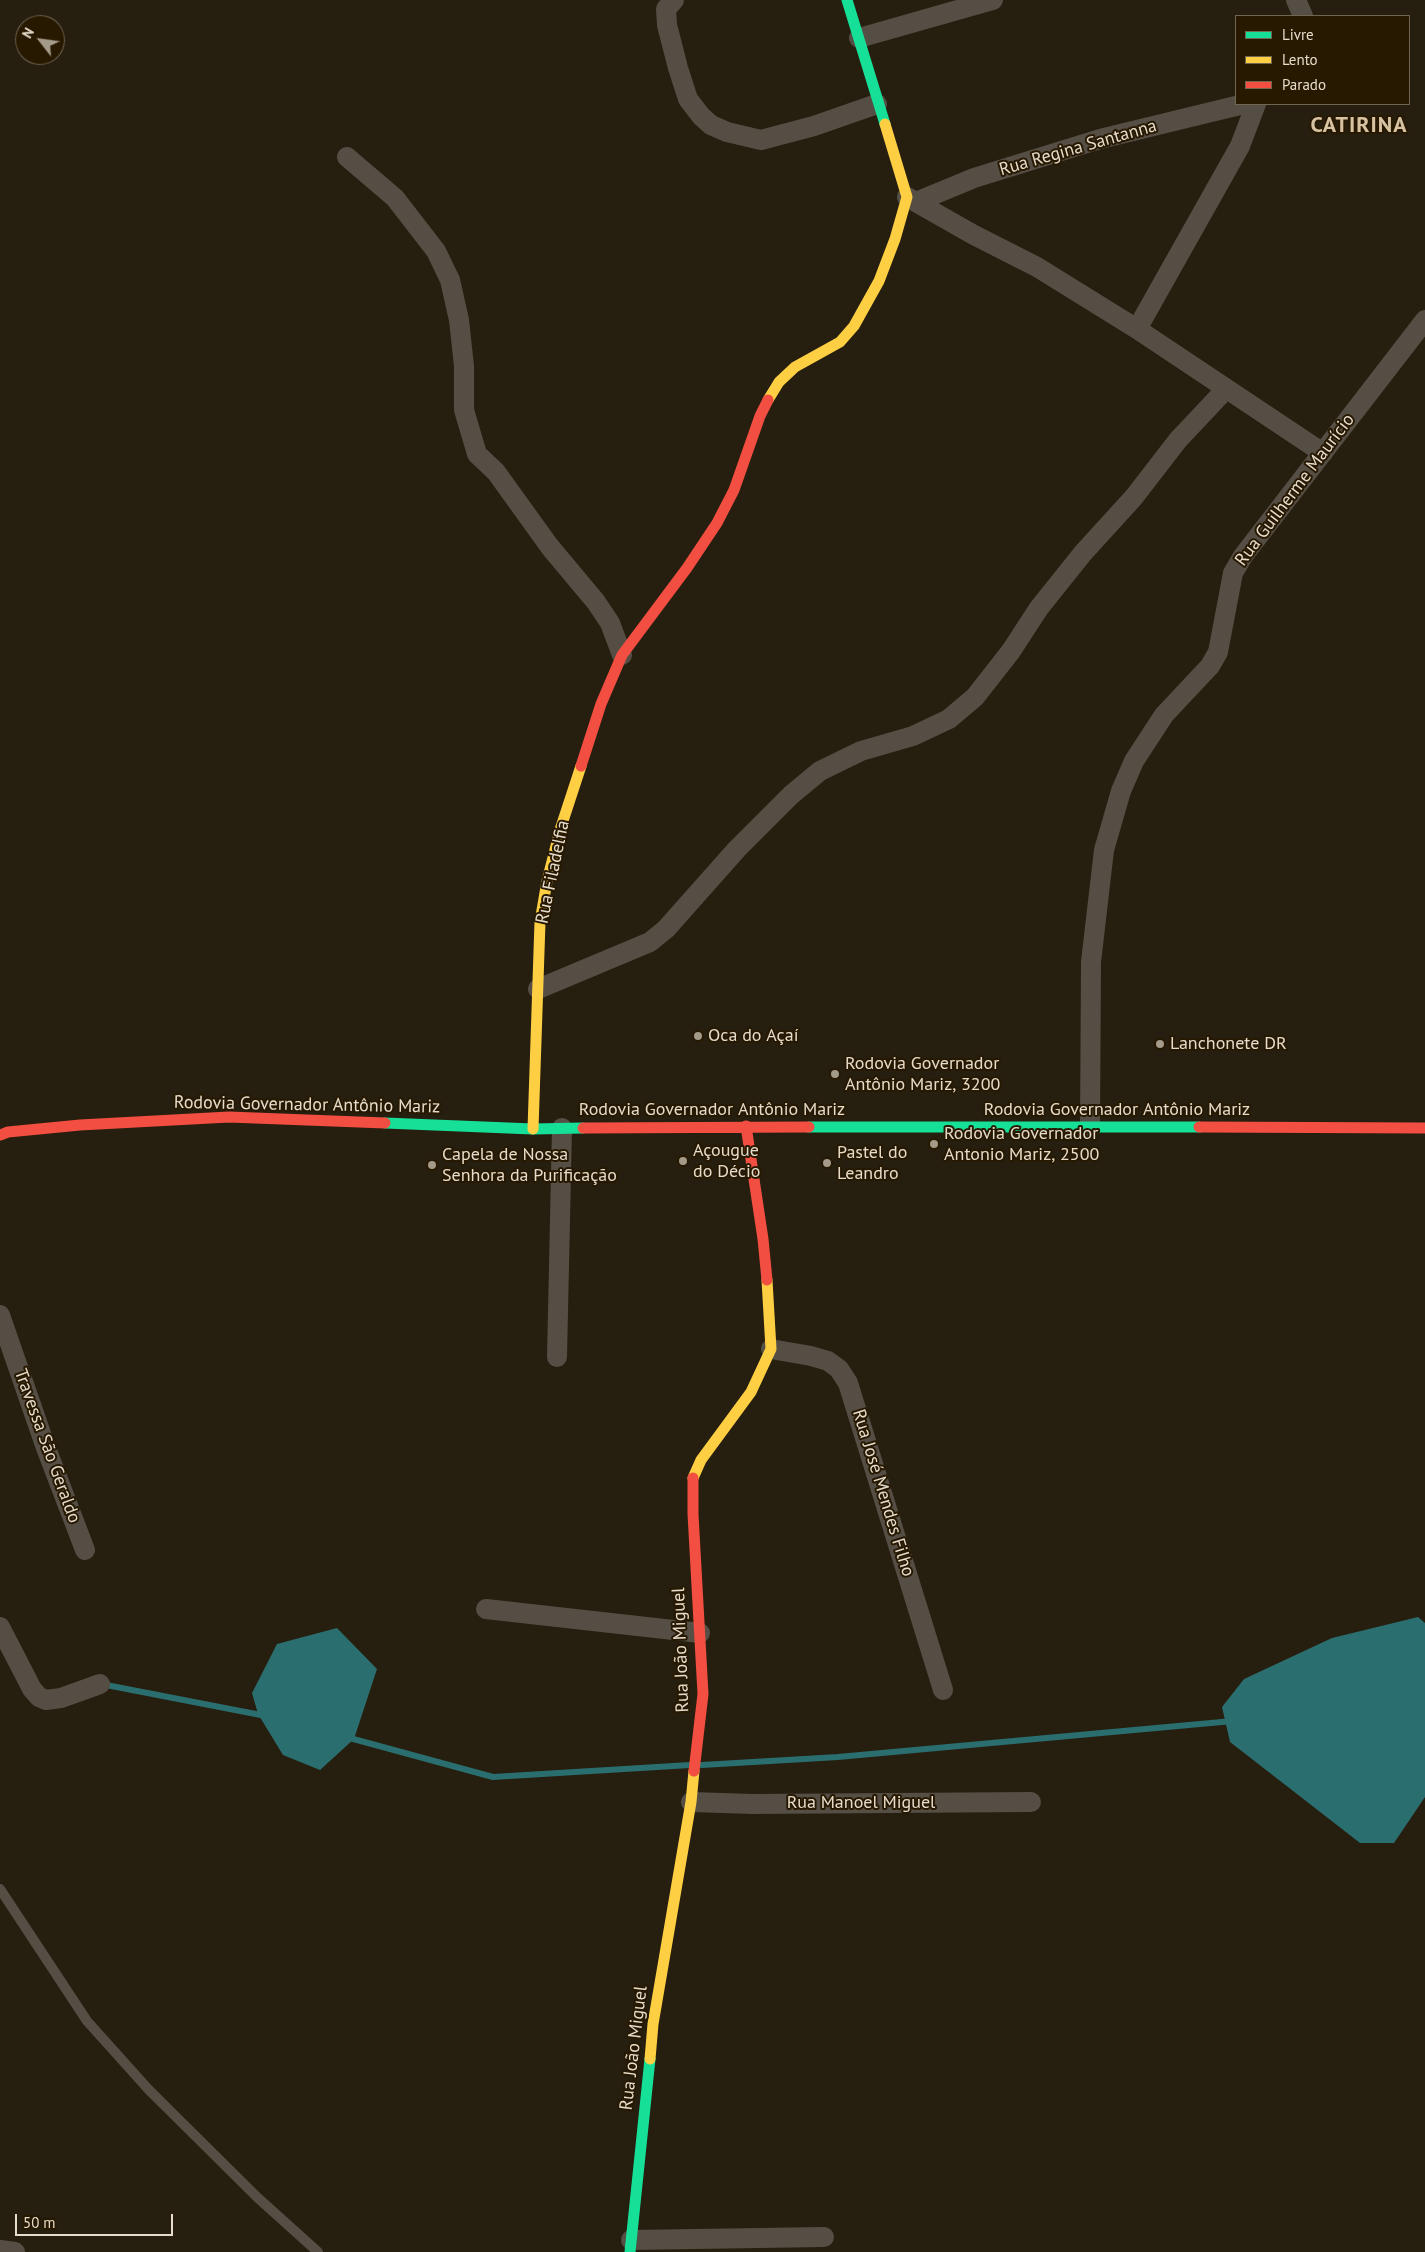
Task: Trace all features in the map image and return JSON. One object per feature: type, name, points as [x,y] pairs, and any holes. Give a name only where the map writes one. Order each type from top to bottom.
[{"type":"main road","points":[[846,0],[877,104],[912,199]]},
{"type":"main road","name":"Rua Filadelfia","points":[[533,1129],[540,922],[549,873],[580,766],[601,704],[622,655],[687,568],[717,523],[734,490],[760,416],[779,382],[795,367],[822,354],[840,342],[854,326],[878,281],[912,199]]},
{"type":"main road","name":"Rodovia Governador Antônio Mariz","points":[[0,1135],[8,1132],[89,1124],[229,1117],[533,1129],[746,1126],[1425,1128]]},
{"type":"main road","name":"Rua João Miguel","points":[[630,2246],[652,2024],[691,1802],[703,1694],[693,1514],[693,1479],[701,1460],[751,1392],[770,1349],[769,1305],[763,1239],[746,1126]]},
{"type":"street","points":[[674,0],[666,9],[667,25],[678,68],[688,99],[700,116],[711,125],[727,132],[761,140],[814,126],[877,104]]},
{"type":"street","points":[[858,38],[993,0]]},
{"type":"street","points":[[1296,0],[1303,15]]},
{"type":"street","name":"Rua Regina Santanna","points":[[912,199],[1100,139],[1240,105]]},
{"type":"street","points":[[1138,330],[1240,146],[1256,105]]},
{"type":"street","points":[[347,157],[395,198],[436,250],[450,280],[459,320],[464,366],[464,410],[477,454],[496,472],[550,547],[596,602],[610,623],[622,655]]},
{"type":"street","points":[[912,199],[1037,267],[1138,330],[1323,453]]},
{"type":"street","name":"Rua Guilherme Maurício","points":[[1090,1127],[1091,962],[1104,850],[1121,790],[1134,761],[1164,715],[1210,666],[1218,652],[1233,573],[1243,556],[1425,320]]},
{"type":"street","points":[[538,989],[628,952],[656,938],[698,896],[737,849],[791,795],[820,771],[861,751],[912,736],[949,719],[974,697],[1011,651],[1039,608],[1082,553],[1134,497],[1178,440],[1226,389]]},
{"type":"street","points":[[557,1357],[562,1128]]},
{"type":"street","name":"Travessa São Geraldo","points":[[0,1315],[46,1448],[85,1550]]},
{"type":"street","name":"Rua José Mendes Filho","points":[[770,1349],[812,1356],[828,1361],[839,1369],[848,1383],[943,1690]]},
{"type":"street","points":[[486,1609],[700,1633]]},
{"type":"street","points":[[0,1627],[32,1689],[39,1697],[46,1700],[61,1698],[100,1684]]},
{"type":"street","name":"Rua Manoel Miguel","points":[[691,1802],[753,1804],[1032,1802]]},
{"type":"street","points":[[630,2246],[824,2237]]},
{"type":"street","points":[[0,2250],[15,2252]]},
{"type":"lane","points":[[0,1889],[87,2021],[149,2090],[258,2198],[318,2252]]},
{"type":"water","points":[[1418,1617],[1425,1623],[1425,1797],[1394,1843],[1360,1843],[1230,1742],[1222,1707],[1244,1679],[1332,1638]]},
{"type":"water","points":[[337,1628],[377,1669],[354,1739],[320,1770],[283,1755],[258,1714],[252,1693],[277,1644]]},
{"type":"waterway","points":[[101,1684],[266,1716]]},
{"type":"waterway","points":[[702,1765],[838,1757],[1233,1721]]},
{"type":"waterway","points":[[346,1737],[493,1777],[690,1765]]},
{"type":"traffic: fast","points":[[847,0],[885,124]]},
{"type":"traffic: fast","points":[[385,1123],[533,1129],[583,1128]]},
{"type":"traffic: fast","points":[[809,1127],[1199,1127]]},
{"type":"traffic: fast","points":[[630,2252],[650,2059]]},
{"type":"traffic: slow","points":[[768,400],[779,382],[795,367],[840,342],[854,326],[879,281],[895,239],[907,197],[885,124]]},
{"type":"traffic: slow","points":[[533,1129],[540,922],[547,881],[560,830],[581,766]]},
{"type":"traffic: slow","points":[[693,1478],[701,1460],[751,1392],[771,1349],[767,1280]]},
{"type":"traffic: slow","points":[[650,2059],[653,2024],[691,1802],[694,1771]]},
{"type":"traffic: jam","points":[[581,766],[601,704],[622,655],[687,568],[717,523],[734,490],[760,416],[768,400]]},
{"type":"traffic: jam","points":[[0,1135],[8,1132],[80,1125],[229,1117],[385,1123]]},
{"type":"traffic: jam","points":[[746,1126],[763,1239],[767,1280]]},
{"type":"traffic: jam","points":[[583,1128],[809,1127]]},
{"type":"traffic: jam","points":[[1199,1127],[1425,1128]]},
{"type":"traffic: jam","points":[[693,1478],[693,1514],[703,1694],[694,1771]]},
{"type":"place","name":"Oca do Açaí","points":[[698,1036]]},
{"type":"place","name":"Lanchonete DR","points":[[1160,1044]]},
{"type":"place","name":"Rodovia Governador Antônio Mariz, 3200","points":[[835,1074]]},
{"type":"place","name":"Rodovia Governador Antonio Mariz, 2500","points":[[934,1144]]},
{"type":"place","name":"Açougue do Décio","points":[[683,1161]]},
{"type":"place","name":"Pastel do Leandro","points":[[827,1163]]},
{"type":"place","name":"Capela de Nossa Senhora da Purificação","points":[[432,1165]]},
{"type":"district","name":"CATIRINA","points":[[1359,126]]}]
